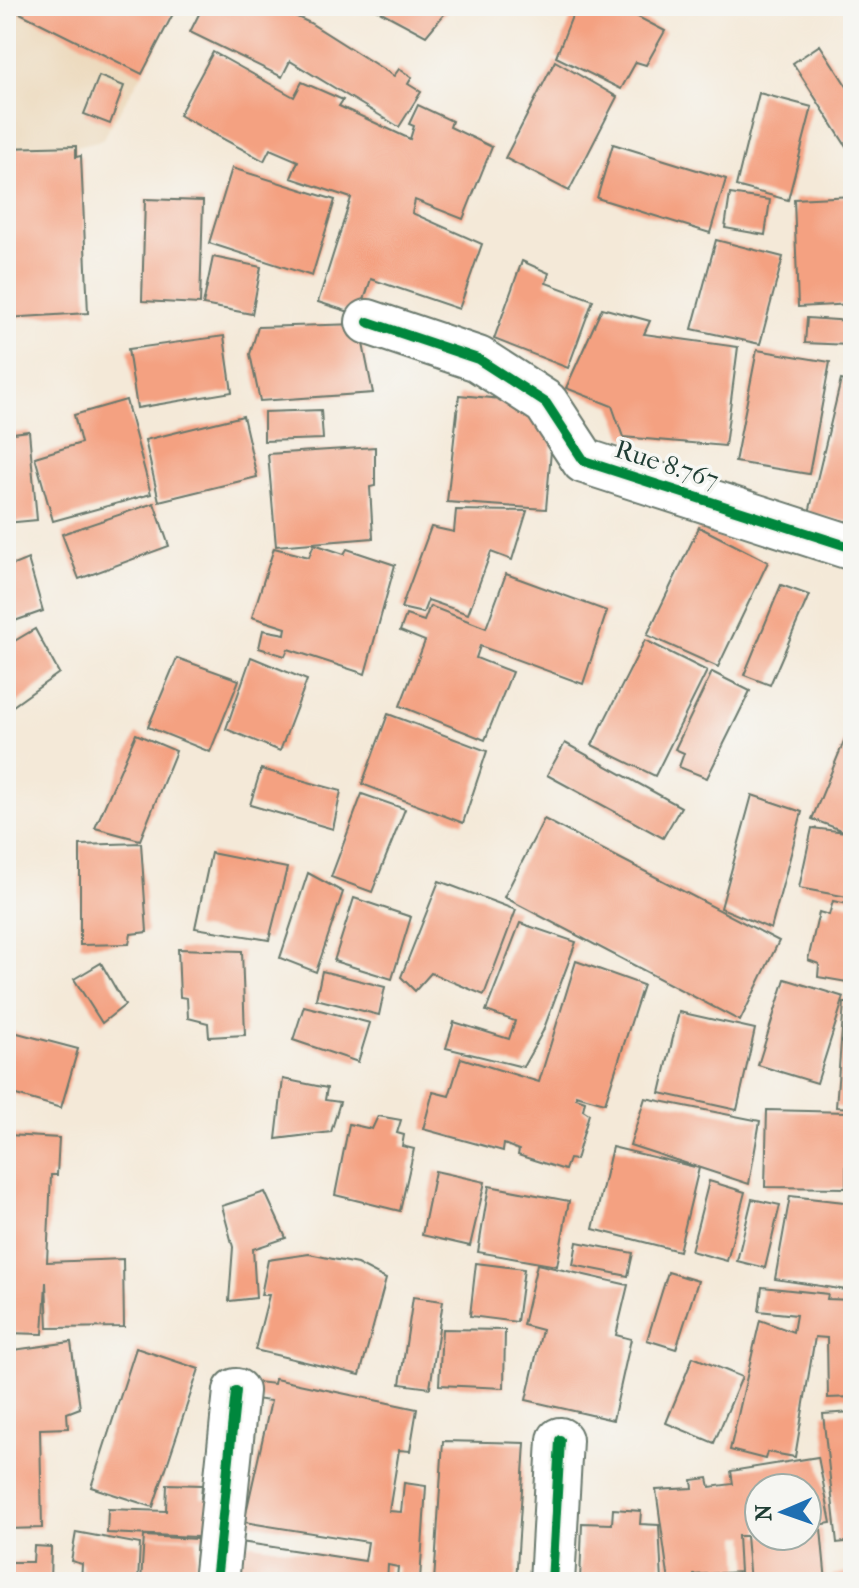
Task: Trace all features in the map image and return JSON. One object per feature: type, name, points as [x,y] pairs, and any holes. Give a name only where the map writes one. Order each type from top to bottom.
[{"type":"street","name":"Rue 8.767","points":[[368,322],[478,359],[546,403],[584,461],[853,548]]},
{"type":"street","points":[[216,1582],[236,1391]]},
{"type":"street","points":[[552,1582],[560,1440]]},
{"type":"shaded area","points":[[6,6],[177,6],[142,74],[102,140],[76,146],[6,148]]},
{"type":"building","points":[[6,6],[177,6],[142,74]]},
{"type":"building","points":[[203,6],[274,6],[310,23],[394,76],[399,69],[412,77],[408,84],[421,92],[399,127],[290,61],[282,77],[190,32]]},
{"type":"building","points":[[370,6],[451,6],[426,36]]},
{"type":"building","points":[[576,6],[617,6],[665,31],[646,65],[636,62],[621,89],[556,57]]},
{"type":"building","points":[[820,45],[853,96],[853,157],[793,63]]},
{"type":"building","points":[[213,52],[294,97],[302,82],[343,100],[339,106],[410,139],[414,126],[409,124],[418,105],[452,121],[450,127],[492,147],[463,219],[415,200],[412,213],[482,244],[459,309],[371,279],[359,315],[318,302],[351,198],[291,178],[298,161],[270,149],[264,161],[179,115]]},
{"type":"building","points":[[555,61],[617,97],[569,191],[505,158]]},
{"type":"building","points":[[99,76],[124,86],[110,124],[84,114]]},
{"type":"building","points":[[759,93],[812,107],[788,200],[736,186]]},
{"type":"building","points":[[613,144],[726,179],[710,233],[597,198]]},
{"type":"building","points":[[76,146],[76,157],[81,156],[88,313],[6,318],[6,148]]},
{"type":"building","points":[[232,168],[335,200],[312,276],[209,243]]},
{"type":"building","points":[[730,194],[770,200],[765,235],[725,228]]},
{"type":"building","points":[[853,196],[853,304],[798,307],[794,199]]},
{"type":"building","points":[[145,199],[203,201],[200,304],[142,301]]},
{"type":"building","points":[[716,240],[783,257],[760,344],[692,329]]},
{"type":"building","points":[[213,257],[261,267],[252,314],[203,305]]},
{"type":"building","points":[[522,261],[549,273],[546,283],[593,300],[568,368],[494,339]]},
{"type":"building","points":[[602,308],[650,321],[644,334],[738,347],[725,446],[623,437],[612,406],[566,388]]},
{"type":"building","points":[[807,318],[851,321],[849,345],[805,343]]},
{"type":"building","points":[[359,324],[373,393],[260,401],[250,354],[258,327]]},
{"type":"building","points":[[224,336],[232,392],[137,408],[128,349]]},
{"type":"building","points":[[757,350],[830,362],[809,474],[735,462]]},
{"type":"building","points":[[841,380],[853,383],[853,523],[809,513]]},
{"type":"building","points":[[459,395],[555,404],[546,509],[447,502]]},
{"type":"building","points":[[126,400],[151,494],[53,521],[35,457],[81,443],[74,415]]},
{"type":"building","points":[[321,410],[323,439],[264,441],[264,412]]},
{"type":"building","points":[[243,416],[257,477],[159,501],[145,440]]},
{"type":"building","points":[[29,431],[37,520],[6,523],[6,434]]},
{"type":"building","points":[[375,447],[375,486],[370,487],[373,538],[276,546],[268,454]]},
{"type":"building","points":[[154,503],[169,546],[79,579],[62,534]]},
{"type":"building","points":[[456,510],[527,511],[512,560],[491,552],[468,614],[428,600],[423,613],[401,608],[431,527],[454,532]]},
{"type":"building","points":[[699,527],[768,562],[718,667],[647,635]]},
{"type":"building","points":[[314,544],[344,554],[347,549],[395,565],[365,674],[288,649],[285,656],[259,648],[263,630],[285,634],[286,628],[252,617],[274,548],[309,557]]},
{"type":"building","points":[[28,559],[43,611],[6,624],[6,568]]},
{"type":"building","points":[[506,574],[607,611],[583,684],[480,646],[476,658],[512,672],[485,740],[400,706],[425,641],[400,631],[406,615],[424,621],[430,606],[486,628]]},
{"type":"building","points":[[781,585],[809,595],[770,685],[744,675]]},
{"type":"building","points":[[35,629],[59,673],[6,711],[6,646]]},
{"type":"building","points":[[645,640],[707,671],[655,776],[592,745]]},
{"type":"building","points":[[251,657],[307,680],[280,751],[226,729]]},
{"type":"building","points":[[177,658],[239,680],[210,752],[148,727]]},
{"type":"building","points":[[712,672],[750,691],[707,778],[679,767],[684,753],[675,749]]},
{"type":"building","points":[[388,714],[487,751],[463,823],[362,784]]},
{"type":"building","points":[[849,729],[853,731],[853,821],[849,832],[853,832],[853,898],[799,888],[812,828],[846,832],[812,819]]},
{"type":"building","points":[[136,734],[176,751],[140,840],[95,828]]},
{"type":"building","points":[[565,743],[681,807],[663,838],[547,775]]},
{"type":"building","points":[[261,769],[341,791],[333,829],[250,805]]},
{"type":"building","points":[[362,794],[405,809],[372,892],[331,877]]},
{"type":"building","points":[[752,795],[802,812],[771,929],[721,908]]},
{"type":"building","points":[[544,819],[779,941],[740,1021],[504,897]]},
{"type":"building","points":[[141,843],[147,932],[131,934],[129,944],[80,945],[80,845]]},
{"type":"building","points":[[211,853],[287,868],[269,940],[195,928]]},
{"type":"building","points":[[308,873],[343,892],[316,972],[280,958]]},
{"type":"building","points":[[439,881],[516,910],[484,995],[431,973],[415,991],[401,977]]},
{"type":"building","points":[[354,898],[411,917],[392,979],[334,961]]},
{"type":"building","points":[[833,901],[853,905],[853,983],[818,977],[819,964],[808,960],[819,912],[829,915]]},
{"type":"building","points":[[520,923],[576,942],[543,1031],[523,1067],[446,1048],[454,1022],[509,1039],[515,1021],[486,1011]]},
{"type":"building","points":[[178,949],[242,951],[245,1035],[209,1037],[208,1023],[188,1018],[187,998],[180,997]]},
{"type":"building","points":[[576,961],[643,985],[605,1103],[576,1095],[576,1098],[585,1101],[583,1110],[589,1114],[576,1160],[569,1159],[565,1170],[518,1155],[519,1150],[504,1144],[503,1151],[423,1129],[433,1092],[449,1096],[461,1058],[539,1082]]},
{"type":"building","points":[[101,963],[125,1005],[102,1023],[74,979]]},
{"type":"building","points":[[322,971],[385,987],[379,1015],[316,999]]},
{"type":"building","points":[[785,979],[844,997],[817,1083],[758,1065]]},
{"type":"building","points":[[844,1003],[853,1003],[853,1108],[836,1107]]},
{"type":"building","points":[[304,1006],[370,1023],[358,1062],[293,1040]]},
{"type":"building","points":[[679,1012],[755,1029],[737,1110],[660,1093]]},
{"type":"building","points":[[6,1030],[78,1049],[61,1108],[6,1092]]},
{"type":"building","points":[[283,1079],[327,1088],[325,1100],[340,1102],[331,1132],[276,1139]]},
{"type":"building","points":[[645,1098],[760,1121],[749,1184],[630,1145]]},
{"type":"building","points":[[767,1110],[847,1112],[846,1188],[765,1187]]},
{"type":"building","points":[[378,1116],[401,1120],[397,1133],[404,1135],[402,1146],[414,1149],[400,1211],[335,1195],[349,1124],[372,1129]]},
{"type":"building","points":[[8,1135],[59,1138],[57,1175],[51,1175],[47,1262],[123,1259],[124,1327],[48,1328],[46,1282],[43,1334],[6,1333]]},
{"type":"building","points":[[612,1147],[699,1168],[679,1251],[593,1229]]},
{"type":"building","points":[[435,1171],[485,1182],[470,1246],[422,1235]]},
{"type":"building","points":[[709,1181],[745,1192],[727,1261],[691,1251]]},
{"type":"building","points":[[489,1186],[569,1201],[557,1266],[478,1252]]},
{"type":"building","points":[[265,1192],[286,1238],[253,1249],[256,1298],[229,1301],[233,1247],[222,1206]]},
{"type":"building","points":[[790,1196],[853,1203],[853,1291],[775,1279]]},
{"type":"building","points":[[752,1199],[780,1205],[765,1268],[737,1261]]},
{"type":"building","points":[[577,1242],[633,1253],[628,1276],[573,1265]]},
{"type":"building","points":[[309,1254],[357,1264],[386,1279],[360,1375],[255,1350],[269,1295],[261,1295],[268,1260]]},
{"type":"building","points":[[476,1263],[524,1269],[517,1322],[470,1316]]},
{"type":"building","points":[[537,1264],[628,1285],[616,1335],[631,1339],[613,1420],[526,1400],[542,1330],[523,1325]]},
{"type":"building","points":[[668,1272],[698,1281],[676,1349],[647,1340]]},
{"type":"building","points":[[762,1287],[828,1294],[827,1299],[853,1300],[853,1397],[828,1398],[827,1338],[815,1337],[795,1457],[767,1452],[765,1459],[730,1450],[760,1320],[793,1332],[796,1315],[759,1311]]},
{"type":"building","points":[[413,1297],[443,1301],[430,1388],[400,1384]]},
{"type":"building","points":[[442,1329],[505,1330],[504,1388],[439,1385]]},
{"type":"building","points":[[71,1342],[80,1408],[67,1413],[68,1428],[40,1429],[42,1528],[6,1529],[6,1351]]},
{"type":"building","points":[[136,1348],[199,1369],[153,1507],[91,1487]]},
{"type":"building","points":[[693,1357],[742,1377],[714,1443],[666,1423]]},
{"type":"building","points":[[275,1379],[417,1409],[410,1451],[399,1450],[389,1511],[401,1512],[404,1483],[426,1486],[420,1580],[397,1578],[398,1567],[388,1565],[387,1582],[229,1582],[234,1541],[365,1561],[368,1542],[244,1522],[271,1401],[253,1399],[257,1382],[274,1384]]},
{"type":"building","points":[[853,1412],[853,1541],[837,1543],[823,1414]]},
{"type":"building","points":[[443,1441],[525,1443],[516,1582],[434,1582]]},
{"type":"building","points":[[818,1457],[821,1472],[743,1472],[743,1536],[738,1536],[740,1572],[694,1575],[694,1582],[669,1582],[656,1490],[693,1488],[692,1480],[708,1478],[710,1487],[733,1484],[731,1471]]},
{"type":"building","points":[[823,1482],[831,1523],[823,1524]]},
{"type":"building","points":[[167,1484],[202,1485],[201,1498],[222,1498],[220,1538],[107,1533],[108,1509],[166,1511]]},
{"type":"building","points":[[613,1509],[641,1511],[640,1524],[659,1525],[662,1582],[580,1582],[582,1523],[612,1524]]},
{"type":"building","points":[[76,1532],[140,1544],[138,1582],[81,1582],[82,1564],[71,1561]]},
{"type":"building","points":[[144,1536],[197,1539],[194,1582],[141,1582]]},
{"type":"building","points":[[34,1546],[51,1547],[50,1582],[6,1582],[6,1562],[33,1562]]},
{"type":"building","points":[[823,1550],[826,1582],[750,1582],[747,1552]]},
{"type":"building","points":[[853,1571],[853,1582],[834,1582],[832,1575]]},
{"type":"cycle path","points":[[368,322],[478,359],[546,403],[584,461],[853,548]]},
{"type":"cycle path","points":[[216,1582],[236,1391]]},
{"type":"cycle path","points":[[552,1582],[560,1440]]}]
